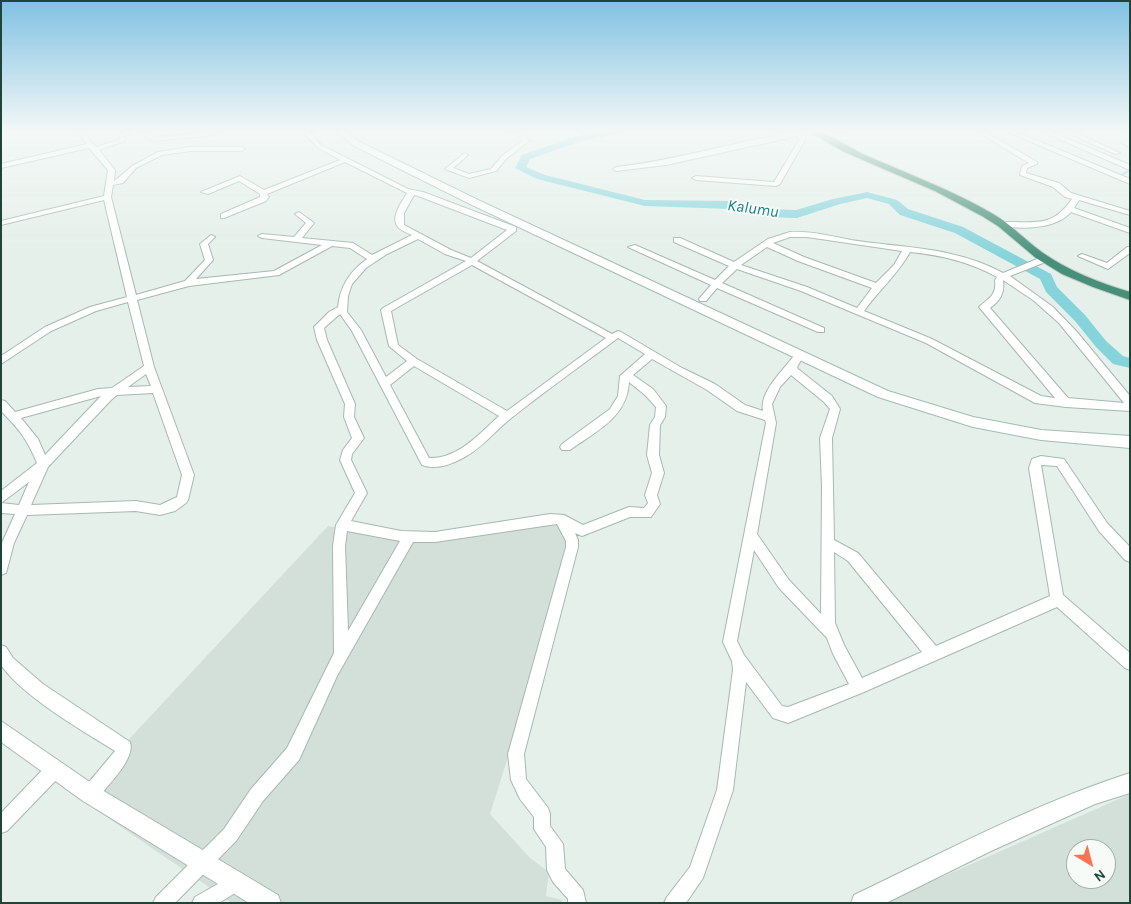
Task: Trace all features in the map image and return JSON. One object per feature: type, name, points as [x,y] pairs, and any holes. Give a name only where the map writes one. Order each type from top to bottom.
[{"type":"highway","points":[[902,172],[930,184],[1002,224],[1045,259],[1083,279],[1130,296]]},
{"type":"main road","points":[[413,172],[883,394],[973,422],[1041,434],[1130,442]]},
{"type":"street","points":[[1,508],[23,510],[136,506],[151,511],[169,508],[182,500],[188,475],[149,366],[107,193],[112,172]]},
{"type":"street","points":[[107,193],[109,184],[120,181],[129,172]]},
{"type":"street","points":[[263,193],[315,172]]},
{"type":"street","points":[[369,172],[406,191],[514,230],[472,261],[388,307],[386,310],[392,344],[414,361],[507,416]]},
{"type":"street","points":[[457,172],[468,176],[485,172]]},
{"type":"street","points":[[696,178],[776,184],[783,172]]},
{"type":"street","points":[[1023,172],[1022,174],[1056,185],[1065,194],[1130,213]]},
{"type":"street","points":[[1107,172],[1130,182]]},
{"type":"street","points":[[205,192],[240,178],[263,193],[265,197],[263,199],[224,216]]},
{"type":"street","points":[[412,192],[401,210],[399,223],[417,236],[448,252],[472,261],[612,338]]},
{"type":"street","points":[[1,223],[107,193]]},
{"type":"street","points":[[1002,224],[1048,223],[1060,219],[1071,210],[1077,198]]},
{"type":"street","points":[[1071,210],[1130,231]]},
{"type":"street","points":[[296,239],[310,223],[299,214]]},
{"type":"street","points":[[703,299],[714,284],[736,265],[768,244],[789,235],[818,236],[862,244],[908,248],[962,258],[978,263],[1003,276],[1038,299],[1053,313],[1130,403]]},
{"type":"street","points":[[262,236],[356,246],[362,254],[372,260]]},
{"type":"street","points":[[417,236],[372,260],[350,280],[346,286],[342,309],[356,330],[426,462],[450,460],[461,454],[507,416],[618,334],[711,387],[741,408],[770,418]]},
{"type":"street","points":[[188,283],[209,260],[204,244],[211,238]]},
{"type":"street","points":[[677,240],[736,265],[768,275],[859,311],[943,348],[1039,400],[1130,407]]},
{"type":"street","points":[[1,361],[60,322],[93,309],[188,283],[276,272],[329,244]]},
{"type":"street","points":[[768,244],[801,260],[877,287]]},
{"type":"street","points":[[632,247],[821,330]]},
{"type":"street","points":[[859,311],[877,287],[898,266],[908,248]]},
{"type":"street","points":[[1082,256],[1108,266],[1130,249]]},
{"type":"street","points":[[1045,259],[1003,276],[999,280],[1001,287],[997,298],[984,307],[1066,403]]},
{"type":"street","points":[[342,309],[332,314],[319,328],[322,340],[350,404],[349,417],[358,438],[346,455],[346,461],[359,485],[361,493],[342,525],[338,566],[342,654]]},
{"type":"street","points":[[566,447],[614,412],[623,396],[623,380],[626,375],[651,354]]},
{"type":"street","points":[[799,355],[792,367],[776,385],[767,404],[770,418],[752,536],[730,642],[739,660],[778,713],[788,715],[859,687],[1053,602],[1057,598]]},
{"type":"street","points":[[384,384],[414,361]]},
{"type":"street","points":[[1,498],[43,464],[99,405],[149,366]]},
{"type":"street","points":[[792,367],[798,376],[828,398],[835,409],[826,438],[828,623],[831,634],[859,687]]},
{"type":"street","points":[[577,903],[577,896],[556,870],[554,844],[542,829],[542,814],[524,793],[518,781],[515,769],[516,754],[559,601],[572,547],[577,535],[628,512],[647,513],[654,504],[651,495],[658,473],[653,455],[655,425],[661,414],[661,406],[649,392],[626,375]]},
{"type":"street","points":[[13,416],[80,397],[117,390],[157,389]]},
{"type":"street","points":[[1,404],[26,430],[34,442],[43,464],[8,543],[1,569]]},
{"type":"street","points":[[1130,556],[1103,527],[1060,462],[1041,460],[1036,462],[1034,468],[1057,598],[1130,663]]},
{"type":"street","points":[[342,525],[409,537],[444,536],[550,518],[560,519],[577,535]]},
{"type":"street","points":[[752,536],[784,584],[831,634]]},
{"type":"street","points":[[162,903],[230,835],[257,795],[293,754],[342,654],[409,537]]},
{"type":"street","points":[[828,543],[853,557],[933,654]]},
{"type":"street","points":[[1,652],[18,672],[41,692],[124,748],[123,754],[90,794]]},
{"type":"street","points":[[673,903],[697,872],[724,790],[740,670],[739,660]]},
{"type":"street","points":[[1,730],[90,794],[270,903]]},
{"type":"street","points":[[1,824],[55,769]]},
{"type":"street","points":[[862,903],[984,844],[1093,795],[1130,783]]},
{"type":"street","points":[[201,903],[237,882]]},
{"type":"shaded area","points":[[558,523],[567,540],[525,703],[490,814],[530,858],[549,872],[546,896],[562,900],[561,903],[232,903],[76,796],[328,526],[422,542]]},
{"type":"shaded area","points":[[1130,794],[1130,903],[883,903]]},
{"type":"waterway","name":"Kalumu","points":[[530,172],[541,177],[645,203],[731,205],[767,213],[797,214],[837,201],[867,195],[893,202],[904,212],[959,230],[1046,277],[1051,289],[1080,318],[1101,344],[1118,360],[1130,363]]},
{"type":"waterway","points":[[1123,178],[1120,176],[1126,172]]}]
